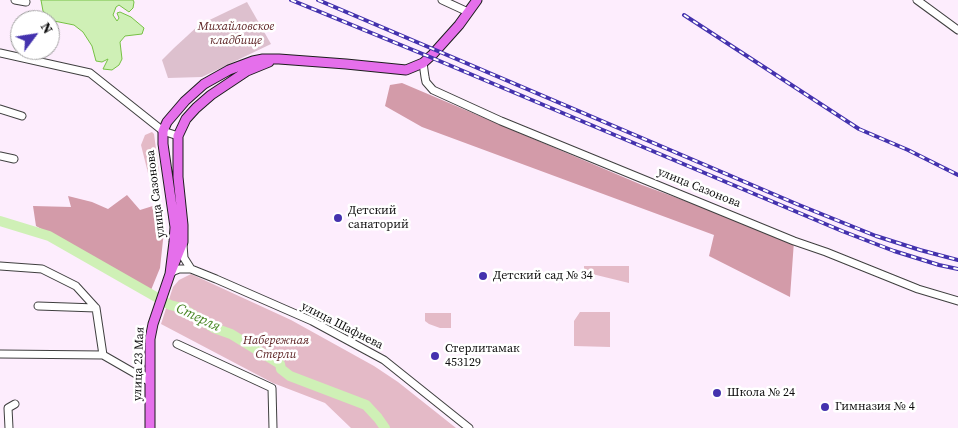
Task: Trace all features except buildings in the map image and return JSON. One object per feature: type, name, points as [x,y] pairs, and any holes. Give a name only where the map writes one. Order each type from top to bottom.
[{"type":"main road","points":[[423,62],[433,54],[459,25],[477,0]]},
{"type":"main road","name":"улица Сазонова","points":[[170,274],[183,242],[163,144],[163,131],[167,122],[185,101],[204,84],[229,70],[263,59],[346,64],[398,70],[406,70],[423,62]]},
{"type":"main road","name":"улица Сазонова","points":[[170,274],[174,242],[179,226],[178,136],[186,119],[211,95],[246,70],[279,59]]},
{"type":"main road","name":"улица 23 Мая","points":[[150,428],[150,339],[153,324],[170,274]]},
{"type":"street","points":[[15,0],[26,2]]},
{"type":"street","points":[[442,0],[468,12]]},
{"type":"street","points":[[917,0],[958,30]]},
{"type":"street","points":[[928,8],[932,0]]},
{"type":"street","points":[[0,53],[90,74],[163,131],[178,136]]},
{"type":"street","name":"улица Сазонова","points":[[423,62],[424,77],[433,90],[500,121],[794,241],[918,289],[958,301]]},
{"type":"street","points":[[0,110],[22,116]]},
{"type":"street","points":[[0,156],[14,159]]},
{"type":"street","points":[[183,242],[184,258],[191,269]]},
{"type":"street","points":[[0,266],[42,269],[76,286],[96,308],[102,355]]},
{"type":"street","points":[[170,274],[179,269],[191,269]]},
{"type":"street","name":"улица Шафиева","points":[[191,269],[312,322],[384,360],[469,428]]},
{"type":"street","points":[[38,306],[96,308]]},
{"type":"street","points":[[177,344],[272,388],[273,428]]},
{"type":"street","points":[[0,354],[102,355],[150,382]]},
{"type":"street","points":[[9,428],[8,408],[15,404]]},
{"type":"green space","name":"Михайловское кладбище","points":[[247,2],[271,44],[202,77],[168,78],[162,60],[174,48],[199,25]]},
{"type":"green space","points":[[152,132],[154,134],[159,171],[157,175],[152,176],[148,173],[141,145],[145,135]]},
{"type":"green space","points":[[584,266],[629,266],[629,283],[584,272]]},
{"type":"green space","name":"Набережная Стерли","points":[[191,274],[291,320],[374,366],[398,382],[456,428],[351,428],[325,403],[273,383],[161,324],[173,287],[179,280]]},
{"type":"green space","points":[[580,312],[610,312],[610,347],[574,346],[574,321]]},
{"type":"green space","points":[[425,313],[451,313],[451,328],[440,328],[429,324],[425,321]]},
{"type":"shaded area","points":[[41,0],[133,0],[133,8],[129,12],[119,5],[116,7],[113,15],[117,21],[119,18],[117,13],[120,12],[131,17],[144,28],[142,34],[125,36],[120,42],[122,59],[119,65],[112,70],[103,69],[108,59],[102,62],[96,61],[92,46],[83,32],[74,25],[60,22],[60,10],[43,10]]},
{"type":"shaded area","points":[[402,83],[642,185],[794,241],[790,297],[709,256],[714,235],[422,127],[385,106],[390,85]]},
{"type":"shaded area","points":[[127,195],[140,210],[156,205],[164,231],[160,268],[151,290],[36,226],[33,206],[71,207],[68,196],[92,202],[108,209]]},
{"type":"waterway","name":"Стерля","points":[[0,221],[49,236],[170,305],[182,308],[214,328],[231,334],[280,364],[281,369],[290,376],[366,405],[385,428]]},
{"type":"railway","points":[[291,0],[842,231],[894,251],[958,269]]},
{"type":"railway","points":[[318,0],[799,205],[876,236],[958,260]]},
{"type":"railway","points":[[684,15],[859,129],[908,150],[958,175]]},
{"type":"place","name":"Детский санаторий","points":[[338,218]]},
{"type":"place","name":"Детский сад № 34","points":[[483,276]]},
{"type":"place","name":"Стерлитамак 453129","points":[[435,356]]},
{"type":"place","name":"Школа № 24","points":[[717,393]]},
{"type":"place","name":"Гимназия № 4","points":[[825,407]]}]
